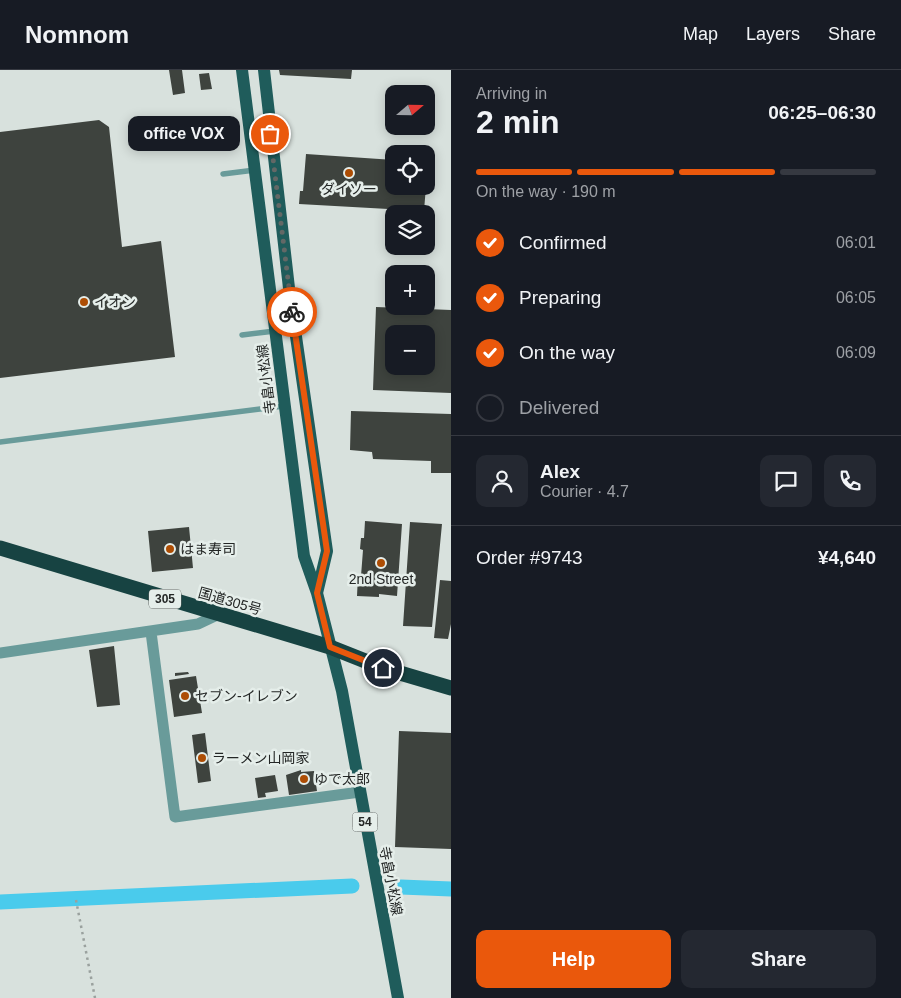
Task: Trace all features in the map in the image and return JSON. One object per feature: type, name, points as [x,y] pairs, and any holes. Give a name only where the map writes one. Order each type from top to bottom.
[{"type":"highway","name":"国道305号","points":[[0,548],[217,615],[330,647],[383,668],[451,688]]},
{"type":"main road","name":"寺畠小松線","points":[[242,70],[304,556],[317,593],[342,691],[398,998]]},
{"type":"main road","name":"寺畠小松線","points":[[264,70],[289,288],[327,551],[317,593]]},
{"type":"street","points":[[0,653],[198,624],[217,615]]},
{"type":"street","points":[[151,632],[175,817],[360,792]]},
{"type":"lane","points":[[223,174],[254,170]]},
{"type":"lane","points":[[242,335],[275,331]]},
{"type":"lane","points":[[0,442],[284,406]]},
{"type":"path","points":[[76,900],[94,998]]},
{"type":"building","points":[[169,70],[182,70],[185,93],[173,95]]},
{"type":"building","points":[[279,70],[352,70],[351,79],[280,75]]},
{"type":"building","points":[[209,73],[212,89],[201,90],[199,74]]},
{"type":"building","name":"イオン","points":[[99,120],[109,127],[122,247],[161,241],[175,357],[0,378],[0,132]]},
{"type":"building","name":"ダイソー","points":[[306,154],[385,159],[385,195],[425,195],[424,205],[385,205],[385,209],[299,204],[300,191],[303,191]]},
{"type":"building","points":[[376,307],[385,307],[385,315],[435,315],[435,309],[451,310],[451,393],[373,390]]},
{"type":"building","points":[[351,411],[451,414],[451,473],[431,473],[431,461],[373,459],[372,452],[350,450]]},
{"type":"building","name":"2nd Street","points":[[365,521],[402,524],[397,596],[379,594],[379,597],[357,596],[358,575],[361,576],[363,550],[360,549],[361,538],[364,538]]},
{"type":"building","points":[[410,522],[442,524],[432,627],[403,626]]},
{"type":"building","name":"はま寿司","points":[[189,527],[193,568],[152,572],[148,531]]},
{"type":"building","points":[[440,580],[451,581],[451,624],[448,639],[434,638]]},
{"type":"building","points":[[114,646],[120,705],[97,707],[89,650]]},
{"type":"building","points":[[188,672],[189,674],[175,676],[175,673]]},
{"type":"building","name":"セブン-イレブン","points":[[196,676],[202,713],[174,717],[169,680]]},
{"type":"building","points":[[399,731],[451,733],[451,849],[395,847]]},
{"type":"building","name":"ラーメン山岡家","points":[[205,733],[211,781],[198,783],[192,735]]},
{"type":"building","points":[[301,770],[301,772],[314,771],[317,791],[289,795],[286,775]]},
{"type":"building","points":[[275,775],[278,791],[265,793],[266,797],[258,798],[255,778]]},
{"type":"waterway","points":[[0,902],[352,886]]},
{"type":"waterway","points":[[401,887],[451,889]]},
{"type":"way so far","points":[[270,134],[292,312]]},
{"type":"place","name":"office VOX","points":[[270,134]]},
{"type":"place","name":"ダイソー","points":[[349,173]]},
{"type":"place","name":"イオン","points":[[84,302]]},
{"type":"place","name":"はま寿司","points":[[170,549]]},
{"type":"place","name":"2nd Street","points":[[381,563]]},
{"type":"place","name":"セブン-イレブン","points":[[185,696]]},
{"type":"place","name":"ラーメン山岡家","points":[[202,758]]},
{"type":"place","name":"ゆで太郎","points":[[304,779]]},
{"type":"route","points":[[292,312],[327,551],[317,593],[330,647],[383,668]]}]
